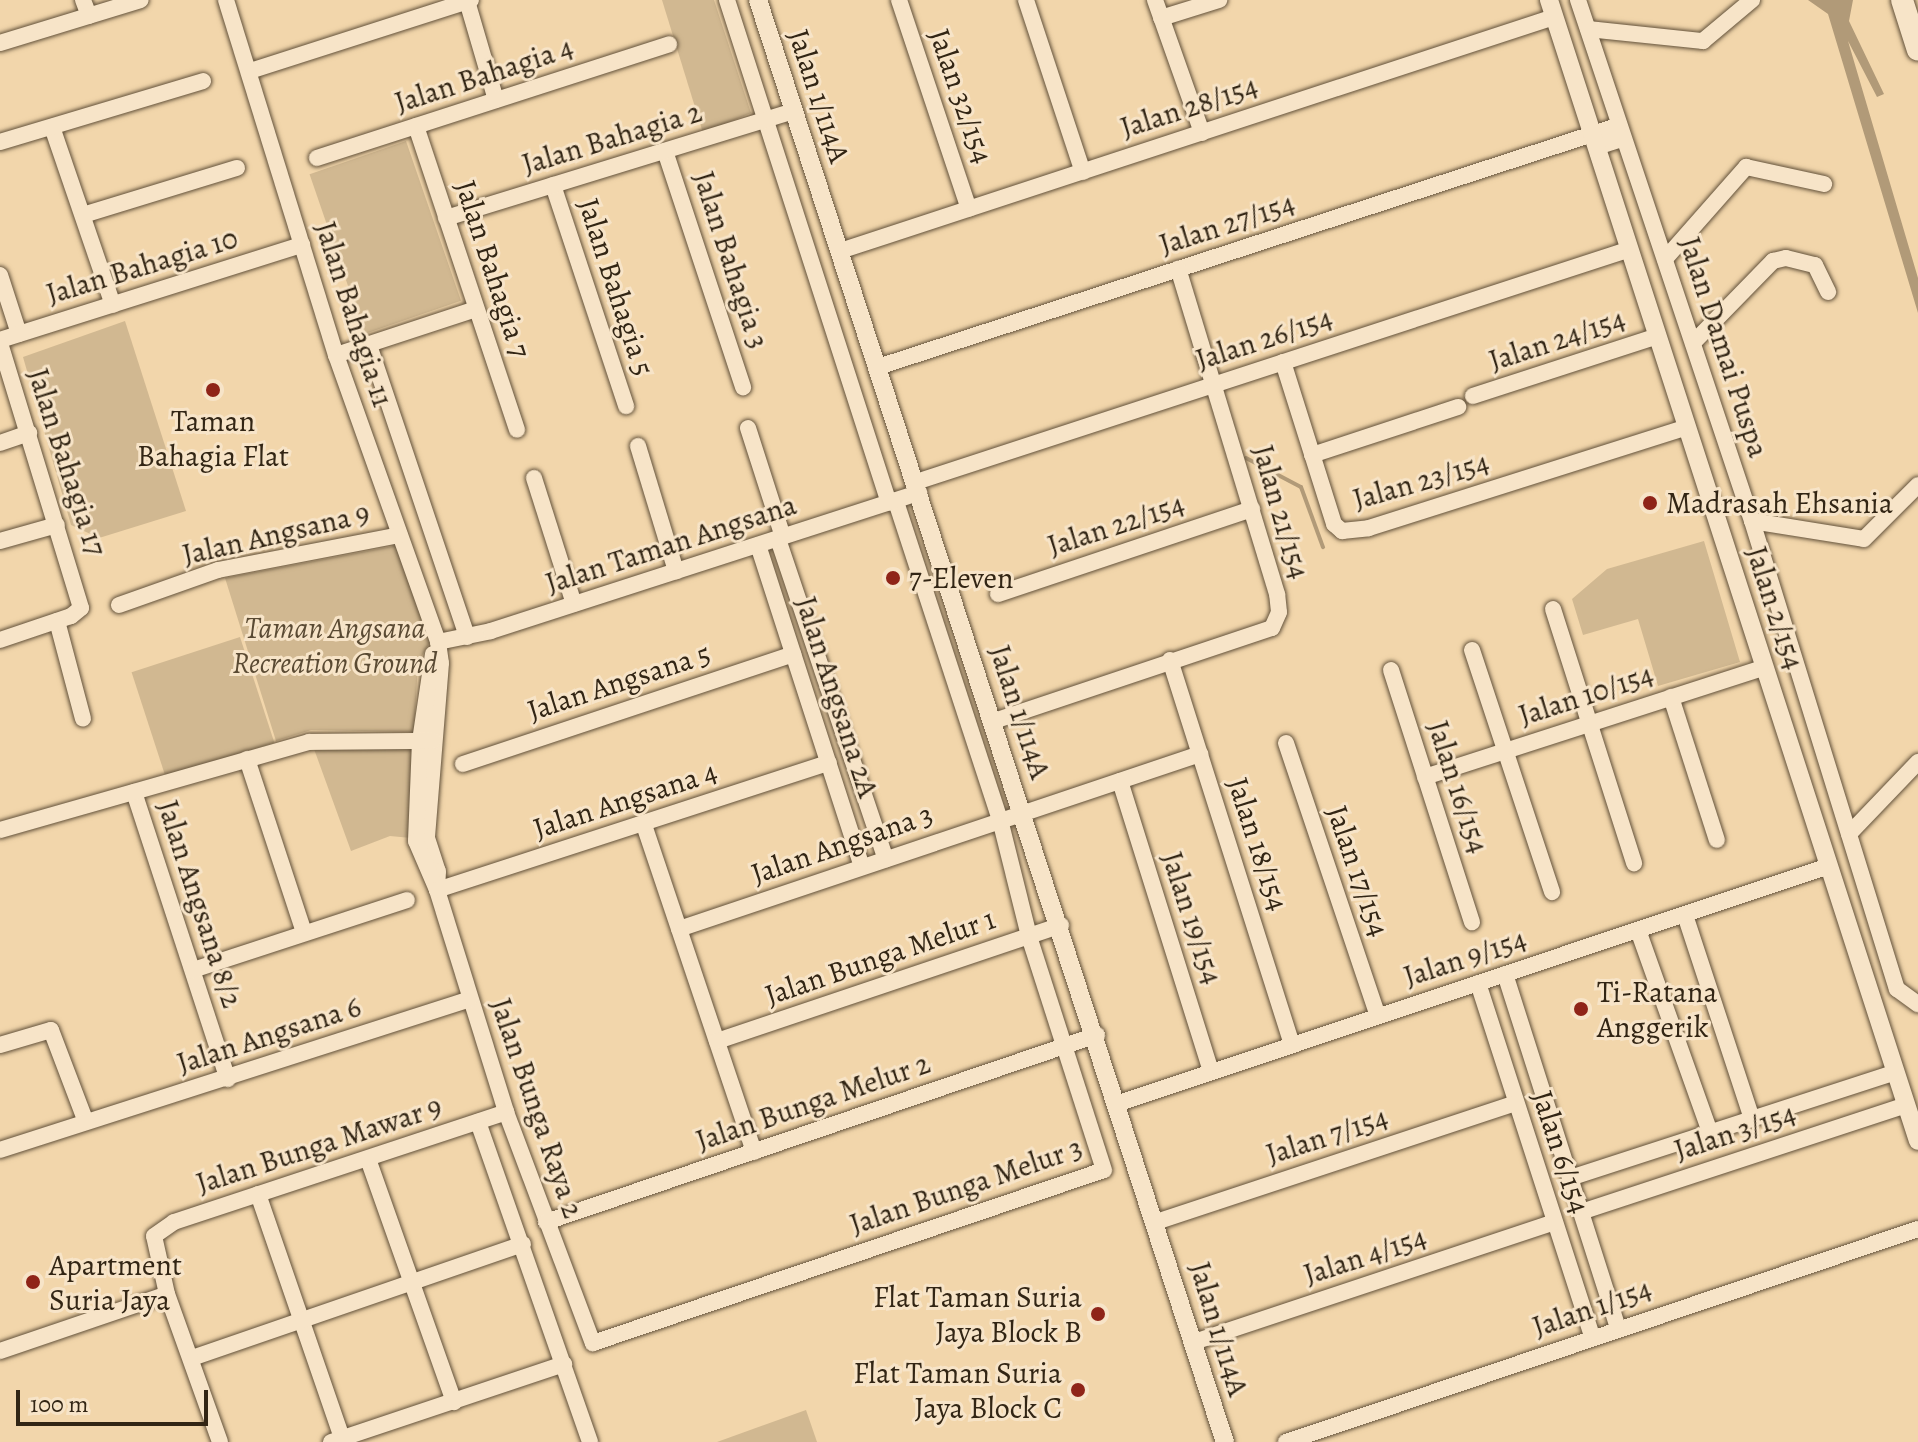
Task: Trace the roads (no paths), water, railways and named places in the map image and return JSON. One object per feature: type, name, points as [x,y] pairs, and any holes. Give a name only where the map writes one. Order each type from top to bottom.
[{"type":"main road","points":[[1902,0],[1916,37]]},
{"type":"street","points":[[0,43],[86,8],[141,0]]},
{"type":"street","name":"Jalan Bahagia 11","points":[[226,0],[336,355],[438,642]]},
{"type":"street","points":[[250,71],[469,0],[496,100]]},
{"type":"street","name":"Jalan Bunga Melur 3","points":[[593,1343],[1104,1170],[1029,936],[1000,820],[848,377],[727,0]]},
{"type":"street","name":"Jalan 1/114A","points":[[758,0],[1097,1035],[1225,1442]]},
{"type":"street","name":"Jalan 32/154","points":[[899,0],[969,209]]},
{"type":"street","points":[[1026,0],[1083,172]]},
{"type":"street","points":[[1155,0],[1202,133]]},
{"type":"street","points":[[1161,18],[1219,0]]},
{"type":"street","name":"Jalan Damai Puspa","points":[[1578,0],[1752,521],[1897,989],[1918,1004]]},
{"type":"street","points":[[1588,29],[1703,41],[1752,0]]},
{"type":"street","name":"Jalan 28/154","points":[[840,251],[1202,133],[1552,8]]},
{"type":"street","name":"Jalan 2/154","points":[[1552,8],[1918,1141]]},
{"type":"street","name":"Jalan Bahagia 4","points":[[317,158],[669,44]]},
{"type":"street","points":[[0,142],[203,81]]},
{"type":"street","name":"Jalan Bahagia 2","points":[[446,218],[794,111]]},
{"type":"street","name":"Jalan Bahagia 7","points":[[416,126],[517,430]]},
{"type":"street","points":[[52,127],[113,305]]},
{"type":"street","name":"Jalan 27/154","points":[[878,367],[1178,269],[1622,131]]},
{"type":"street","name":"Jalan Bahagia 3","points":[[665,151],[743,387]]},
{"type":"street","points":[[1665,259],[1746,167],[1824,184]]},
{"type":"street","points":[[83,215],[237,168]]},
{"type":"street","name":"Jalan Bahagia 5","points":[[553,185],[626,406]]},
{"type":"street","name":"Jalan Bahagia 10","points":[[0,342],[302,245]]},
{"type":"street","name":"Jalan 26/154","points":[[918,488],[1213,385],[1630,249]]},
{"type":"street","points":[[1693,343],[1773,261],[1786,258],[1815,265],[1828,292]]},
{"type":"street","name":"Jalan 21/154","points":[[994,721],[1272,628],[1279,612],[1277,594],[1252,509],[1178,269]]},
{"type":"street","points":[[0,275],[19,334]]},
{"type":"street","points":[[336,355],[476,309]]},
{"type":"street","name":"Jalan 24/154","points":[[1473,396],[1658,336]]},
{"type":"street","name":"Jalan Bahagia 17","points":[[0,342],[81,598],[81,608],[57,621]]},
{"type":"street","points":[[369,345],[467,637]]},
{"type":"street","name":"Jalan 23/154","points":[[1283,362],[1334,524],[1356,532],[1687,427]]},
{"type":"street","points":[[1312,455],[1458,407]]},
{"type":"street","points":[[748,428],[780,538],[886,859]]},
{"type":"street","points":[[0,443],[29,433]]},
{"type":"street","points":[[638,446],[676,571]]},
{"type":"street","points":[[534,478],[574,604]]},
{"type":"street","points":[[1752,521],[1864,539],[1918,485]]},
{"type":"street","name":"Jalan Taman Angsana","points":[[438,642],[467,637],[780,538],[892,502],[918,488]]},
{"type":"street","name":"Jalan 22/154","points":[[998,594],[1252,509]]},
{"type":"street","points":[[0,541],[57,525]]},
{"type":"street","name":"Jalan Angsana 9","points":[[119,605],[218,570],[400,535]]},
{"type":"street","name":"Jalan Angsana 2A","points":[[758,545],[862,867]]},
{"type":"street","points":[[1553,609],[1634,863]]},
{"type":"street","points":[[0,640],[57,621],[83,719]]},
{"type":"street","name":"Jalan Bunga Raya 2","points":[[438,642],[416,841],[437,890],[506,1112],[593,1343]]},
{"type":"street","points":[[1472,650],[1552,892]]},
{"type":"street","name":"Jalan Angsana 5","points":[[463,764],[793,654]]},
{"type":"street","name":"Jalan 18/154","points":[[1170,660],[1292,1045]]},
{"type":"street","name":"Jalan 10/154","points":[[1425,777],[1463,761],[1547,740],[1765,667]]},
{"type":"street","name":"Jalan 16/154","points":[[1391,670],[1472,922]]},
{"type":"street","points":[[1671,697],[1717,840]]},
{"type":"street","points":[[0,830],[309,742],[426,741]]},
{"type":"street","name":"Jalan 17/154","points":[[1286,743],[1378,1016]]},
{"type":"street","name":"Jalan Angsana 3","points":[[679,929],[1200,754]]},
{"type":"street","points":[[247,759],[304,932]]},
{"type":"street","points":[[1849,834],[1918,762]]},
{"type":"street","name":"Jalan Angsana 4","points":[[437,890],[829,763]]},
{"type":"street","name":"Jalan 19/154","points":[[1120,781],[1211,1071]]},
{"type":"street","name":"Jalan Angsana 8/2","points":[[134,792],[228,1079]]},
{"type":"street","points":[[644,825],[754,1152]]},
{"type":"street","name":"Jalan 9/154","points":[[1119,1103],[1829,866]]},
{"type":"street","points":[[193,970],[407,900]]},
{"type":"street","points":[[1685,915],[1752,1119]]},
{"type":"street","name":"Jalan Bunga Melur 1","points":[[717,1041],[1061,925]]},
{"type":"street","points":[[1638,930],[1710,1132]]},
{"type":"street","points":[[1505,974],[1618,1329]]},
{"type":"street","name":"Jalan 6/154","points":[[1478,983],[1592,1337]]},
{"type":"street","name":"Jalan Angsana 6","points":[[0,1150],[469,999]]},
{"type":"street","points":[[0,1045],[51,1030],[86,1122]]},
{"type":"street","name":"Jalan Bunga Melur 2","points":[[546,1222],[1097,1035]]},
{"type":"street","name":"Jalan 3/154","points":[[1570,1178],[1896,1072]]},
{"type":"street","name":"Jalan 7/154","points":[[1156,1222],[1516,1103]]},
{"type":"street","name":"Jalan 3/154","points":[[1581,1212],[1906,1105]]},
{"type":"street","name":"Jalan Bunga Mawar 9","points":[[167,1294],[154,1236],[174,1222],[506,1112]]},
{"type":"street","points":[[478,1122],[590,1442]]},
{"type":"street","points":[[368,1159],[454,1402]]},
{"type":"street","points":[[258,1194],[337,1440],[564,1364]]},
{"type":"street","name":"Jalan 4/154","points":[[1194,1342],[1554,1222]]},
{"type":"street","name":"Jalan 1/154","points":[[1286,1442],[1918,1229]]},
{"type":"street","points":[[192,1358],[523,1244]]},
{"type":"street","points":[[0,1351],[167,1294],[220,1442]]},
{"type":"waterway","points":[[1246,458],[1301,487],[1323,547]]},
{"type":"place","name":"Taman Bahagia Flat","points":[[213,390]]},
{"type":"place","name":"Madrasah Ehsania","points":[[1650,503]]},
{"type":"place","name":"7-Eleven","points":[[893,578]]},
{"type":"place","name":"Ti-Ratana Anggerik","points":[[1581,1009]]},
{"type":"place","name":"Apartment Suria Jaya","points":[[33,1282]]},
{"type":"place","name":"Flat Taman Suria Jaya Block B","points":[[1098,1314]]},
{"type":"place","name":"Flat Taman Suria Jaya Block C","points":[[1078,1390]]},
{"type":"park label","name":"Taman Angsana Recreation Ground","points":[[335,645]]}]
